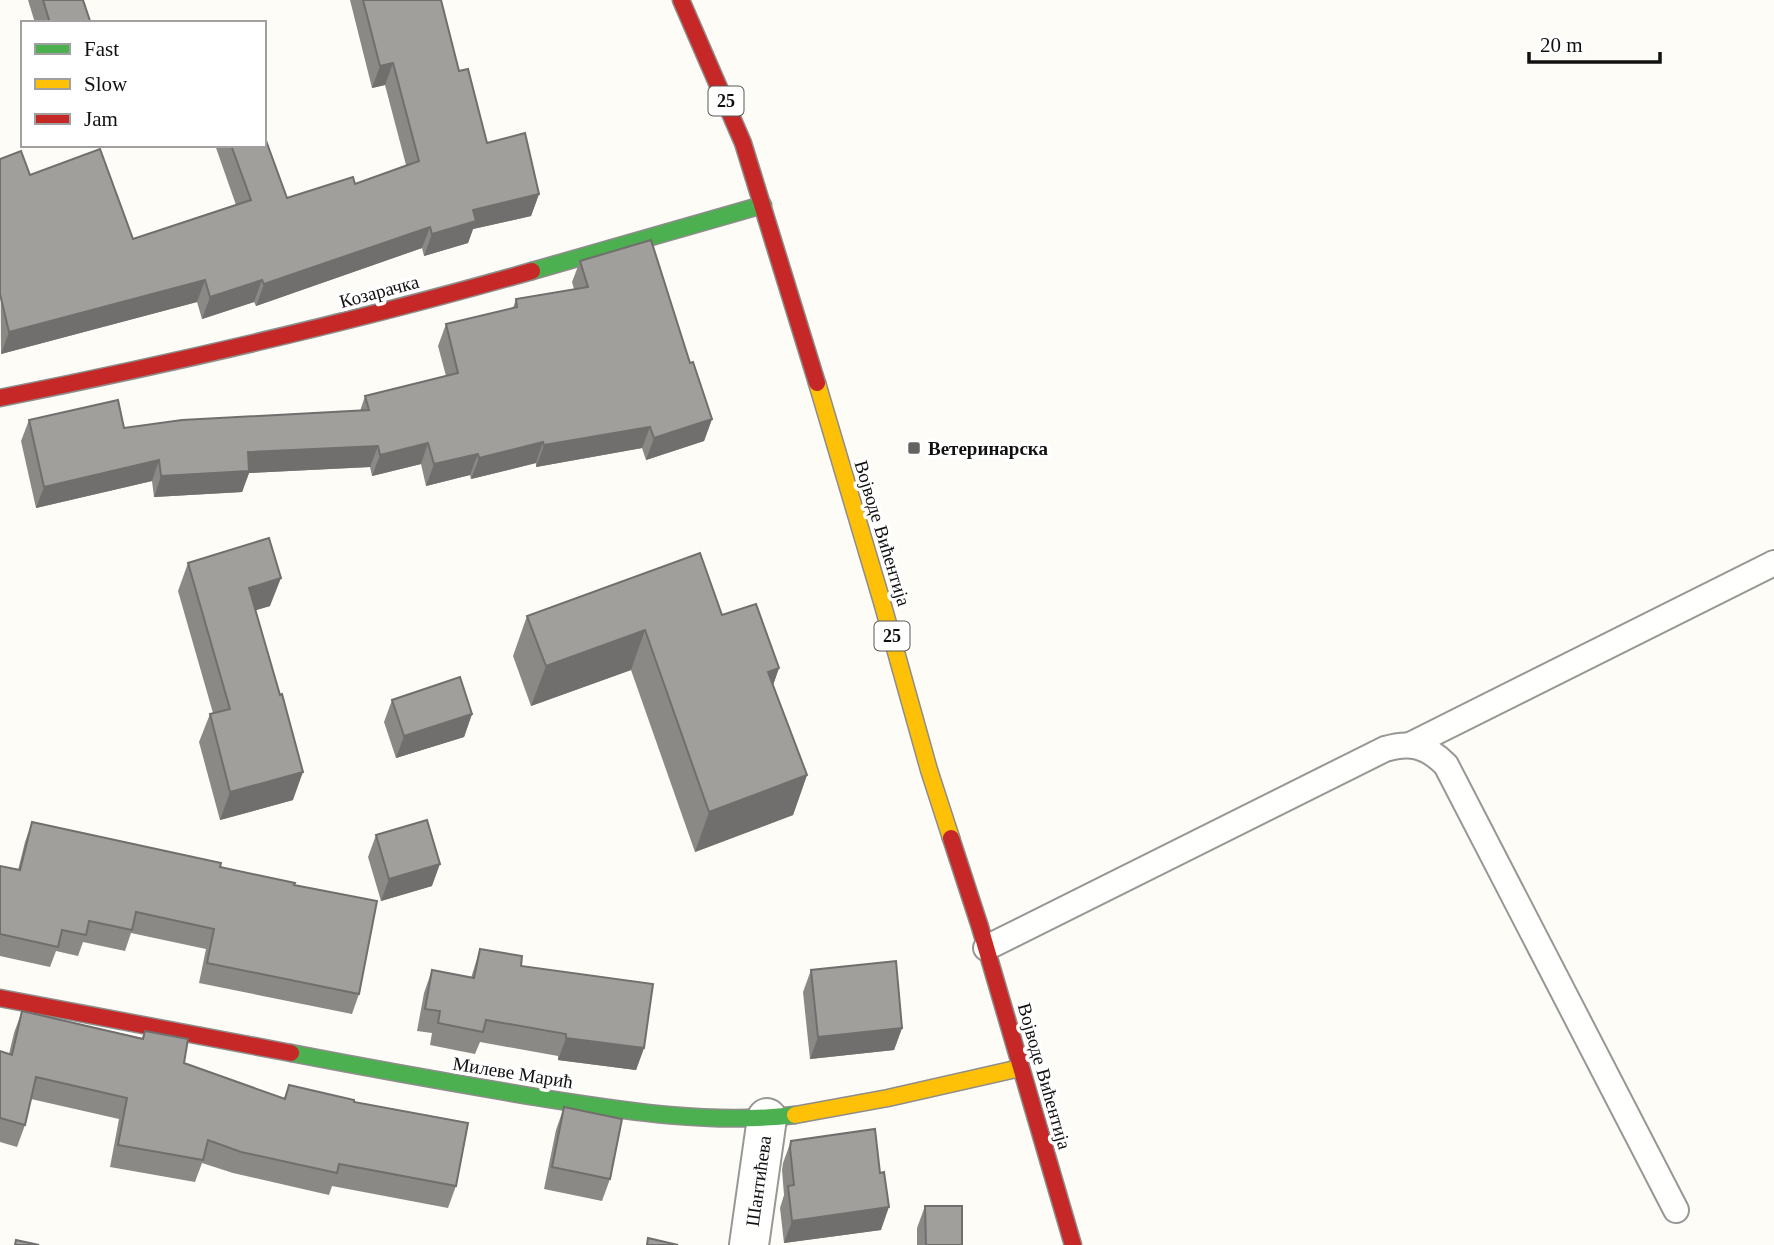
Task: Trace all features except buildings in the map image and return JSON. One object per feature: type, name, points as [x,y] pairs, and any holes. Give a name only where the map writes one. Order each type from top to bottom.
[{"type":"street","name":"Војводе Вићентија","points":[[681,0],[743,143],[763,205],[805,339],[929,770],[986,948],[1073,1245]]},
{"type":"street","name":"Козарачка","points":[[0,398],[139,370],[308,331],[425,301],[763,205]]},
{"type":"street","name":"Милеве Марић","points":[[0,998],[420,1078],[568,1102],[684,1116],[767,1118],[830,1110],[1020,1068]]},
{"type":"street","name":"Шантићева","points":[[749,1245],[767,1118]]},
{"type":"lane","points":[[1410,745],[1774,563]]},
{"type":"lane","points":[[986,948],[1385,749],[1397,745],[1422,747],[1446,765],[1676,1210]]},
{"type":"traffic: fast","points":[[532,271],[763,205]]},
{"type":"traffic: fast","points":[[291,1053],[511,1093],[637,1112],[732,1118],[795,1115]]},
{"type":"traffic: slow","points":[[817,383],[951,838]]},
{"type":"traffic: slow","points":[[795,1115],[888,1098],[1020,1068]]},
{"type":"traffic: jam","points":[[681,0],[743,143],[817,383]]},
{"type":"traffic: jam","points":[[0,398],[268,340],[532,271]]},
{"type":"traffic: jam","points":[[951,838],[980,927],[1073,1245]]},
{"type":"traffic: jam","points":[[0,998],[291,1053]]},
{"type":"place","name":"Ветеринарска","points":[[914,448]]}]
